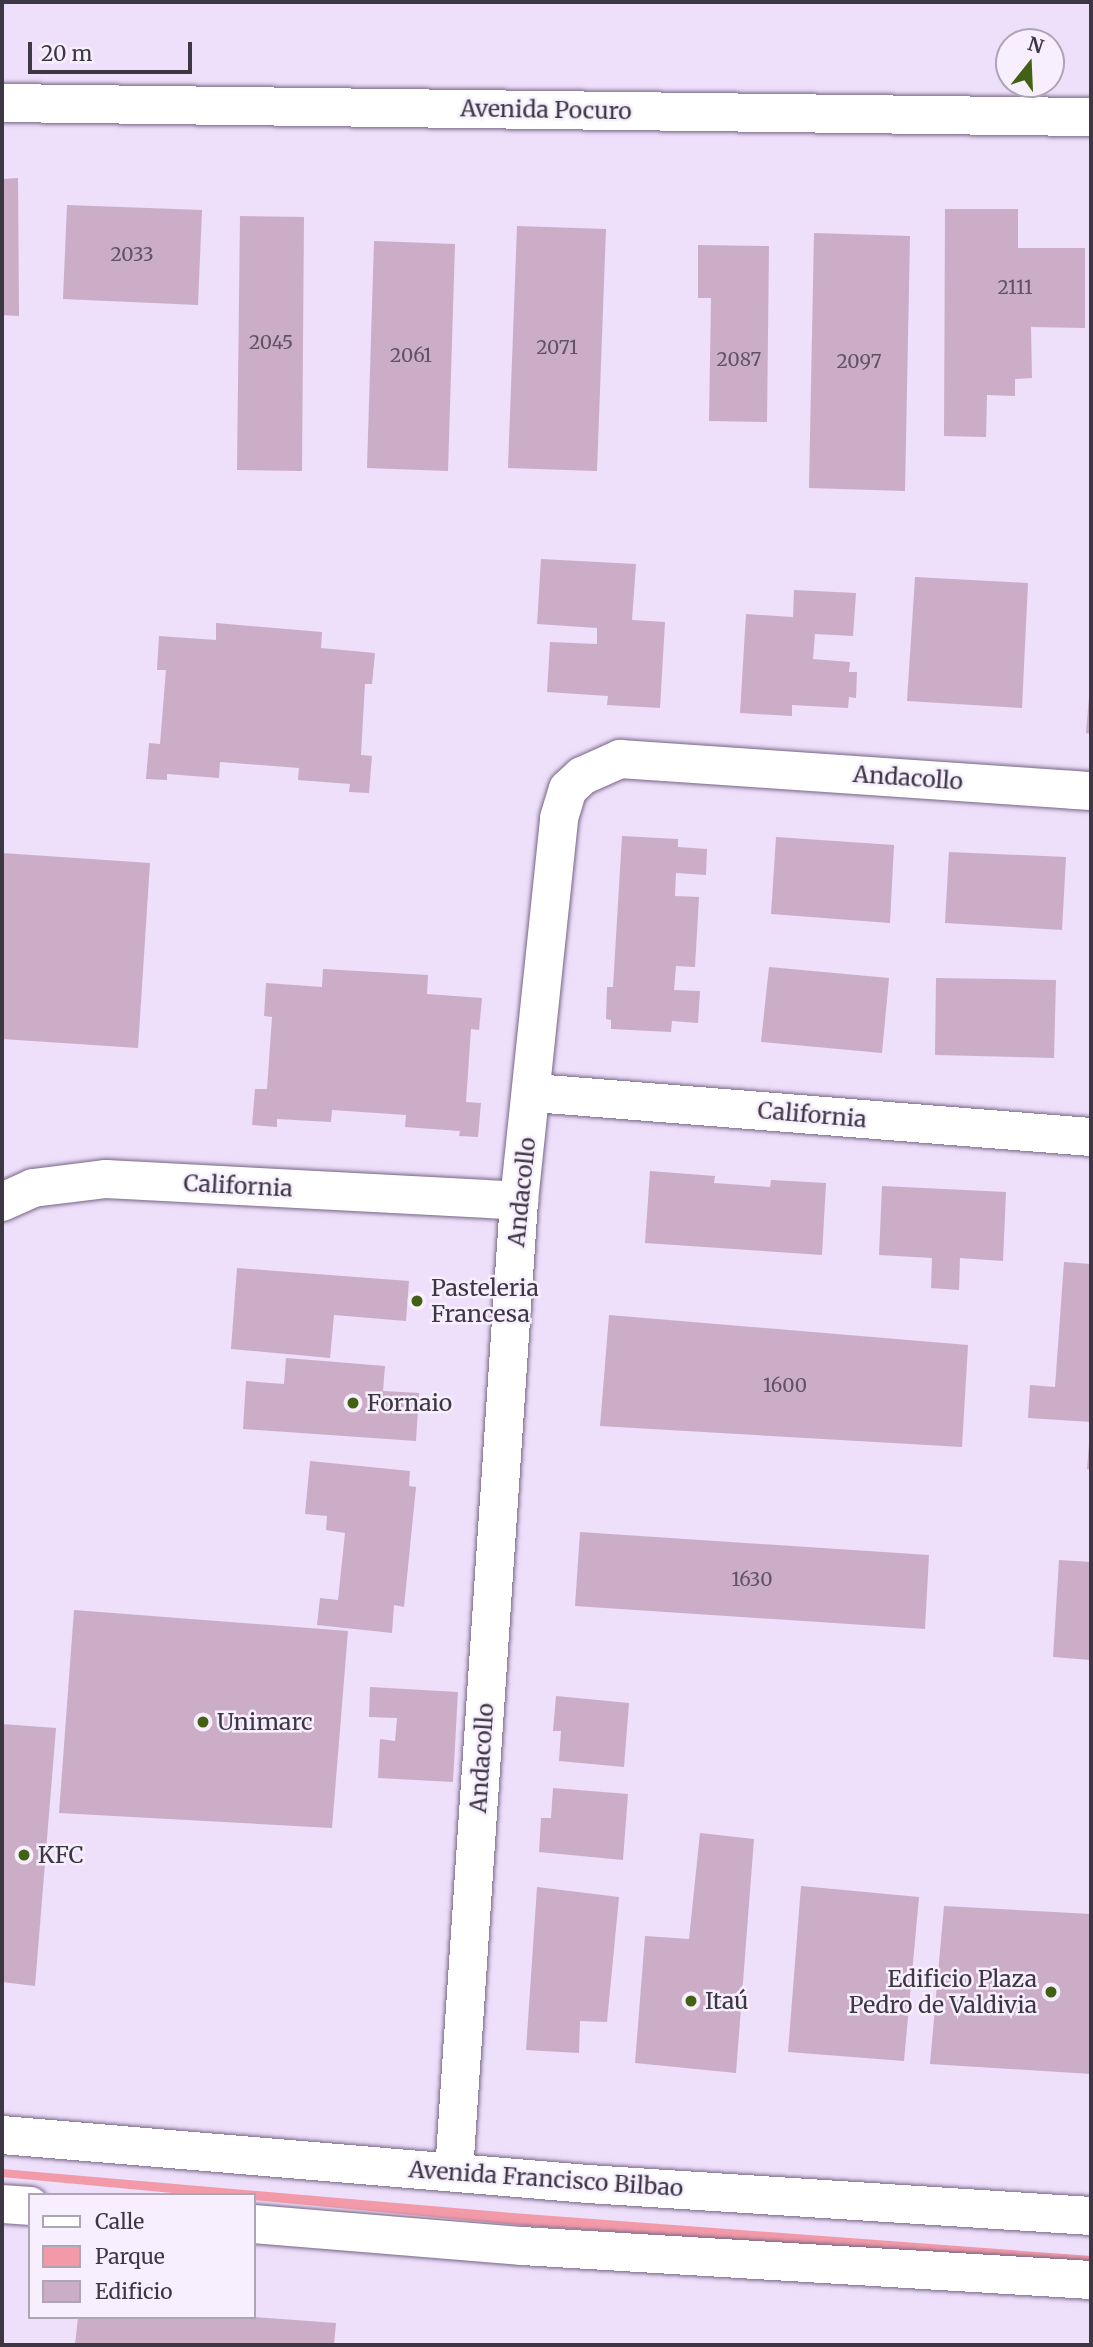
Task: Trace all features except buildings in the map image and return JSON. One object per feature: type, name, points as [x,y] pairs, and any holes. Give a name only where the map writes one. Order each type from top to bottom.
[{"type":"main road","name":"Avenida Pocuro","points":[[2,103],[1091,117]]},
{"type":"main road","name":"Andacollo","points":[[454,2172],[519,1201],[534,1093],[559,818],[568,789],[582,776],[620,759],[638,759],[1091,791]]},
{"type":"main road","name":"California","points":[[534,1093],[1091,1137]]},
{"type":"main road","name":"California","points":[[2,1202],[33,1188],[106,1179],[519,1201]]},
{"type":"main road","name":"Avenida Francisco Bilbao","points":[[2,2135],[454,2172],[1091,2216]]},
{"type":"main road","points":[[2,2204],[28,2206]]},
{"type":"main road","points":[[256,2224],[522,2246],[1091,2280]]},
{"type":"green space","points":[[2,2169],[512,2213],[1091,2256],[1091,2264],[529,2226],[256,2200],[256,2193],[173,2193],[2,2177]]},
{"type":"place","name":"Pasteleria Francesa","points":[[417,1301]]},
{"type":"place","name":"Fornaio","points":[[353,1403]]},
{"type":"place","name":"Unimarc","points":[[203,1722]]},
{"type":"place","name":"KFC","points":[[24,1855]]},
{"type":"place","name":"Edificio Plaza Pedro de Valdivia","points":[[1051,1992]]},
{"type":"place","name":"Itaú","points":[[691,2001]]}]
